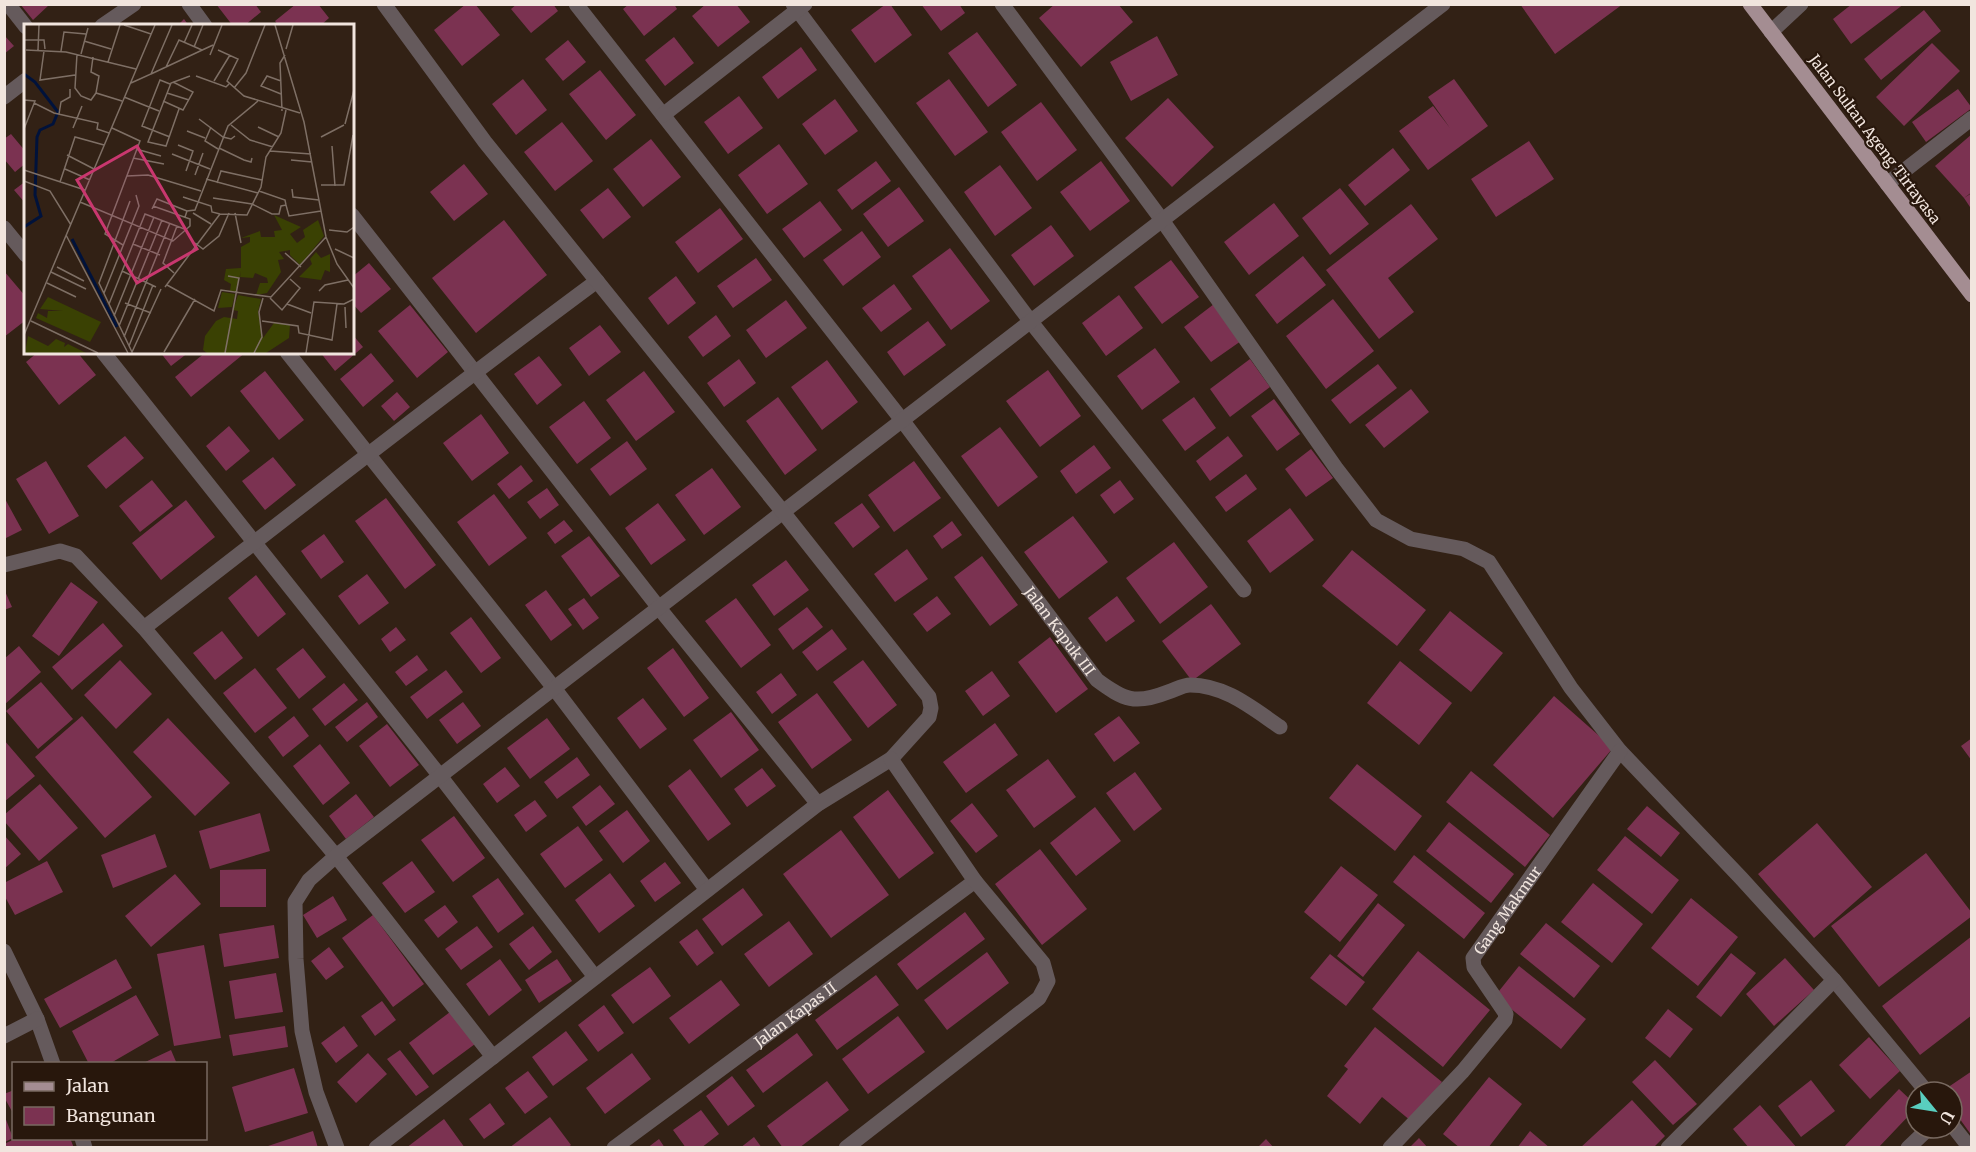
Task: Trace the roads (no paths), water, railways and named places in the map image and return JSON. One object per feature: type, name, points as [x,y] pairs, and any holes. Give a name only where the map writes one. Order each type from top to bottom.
[{"type":"main road","name":"Jalan Sultan Ageng Tirtayasa","points":[[1750,4],[1971,295]]},
{"type":"street","points":[[8,4],[24,24]]},
{"type":"street","points":[[105,24],[134,4]]},
{"type":"street","points":[[189,4],[204,24]]},
{"type":"street","points":[[376,1148],[818,804],[891,759],[928,717],[931,708],[929,697],[485,142],[384,4]]},
{"type":"street","name":"Jalan Kapuk III","points":[[576,4],[902,420],[1097,680],[1117,695],[1137,700],[1157,697],[1188,685],[1210,688],[1232,694],[1280,727]]},
{"type":"street","points":[[1002,4],[1162,220],[1336,468],[1376,520],[1411,539],[1464,549],[1489,562],[1571,688],[1620,751],[1834,980],[1917,1080]]},
{"type":"street","points":[[337,1148],[316,1092],[302,1031],[296,959],[295,902],[309,879],[1443,4]]},
{"type":"street","points":[[1771,32],[1801,4]]},
{"type":"street","points":[[663,115],[799,6],[1031,322],[1244,590]]},
{"type":"street","points":[[4,97],[24,82]]},
{"type":"street","points":[[1887,184],[1971,118]]},
{"type":"street","points":[[354,218],[659,608],[818,804]]},
{"type":"street","points":[[4,228],[24,253]]},
{"type":"street","points":[[144,628],[474,372],[597,281]]},
{"type":"street","points":[[105,354],[441,776],[595,977]]},
{"type":"street","points":[[288,354],[554,688],[706,890]]},
{"type":"street","points":[[4,565],[60,551],[76,556],[144,628],[336,856],[493,1057]]},
{"type":"street","name":"Gang Makmur","points":[[1390,1148],[1463,1071],[1505,1020],[1506,1014],[1474,967],[1473,958],[1620,751]]},
{"type":"street","points":[[846,1148],[1040,998],[1048,981],[1043,963],[975,881],[891,759]]},
{"type":"street","name":"Jalan Kapas II","points":[[614,1148],[975,881]]},
{"type":"street","points":[[4,951],[37,1019],[52,1062]]},
{"type":"street","points":[[1668,1148],[1834,980]]},
{"type":"street","points":[[4,1036],[37,1019]]}]
